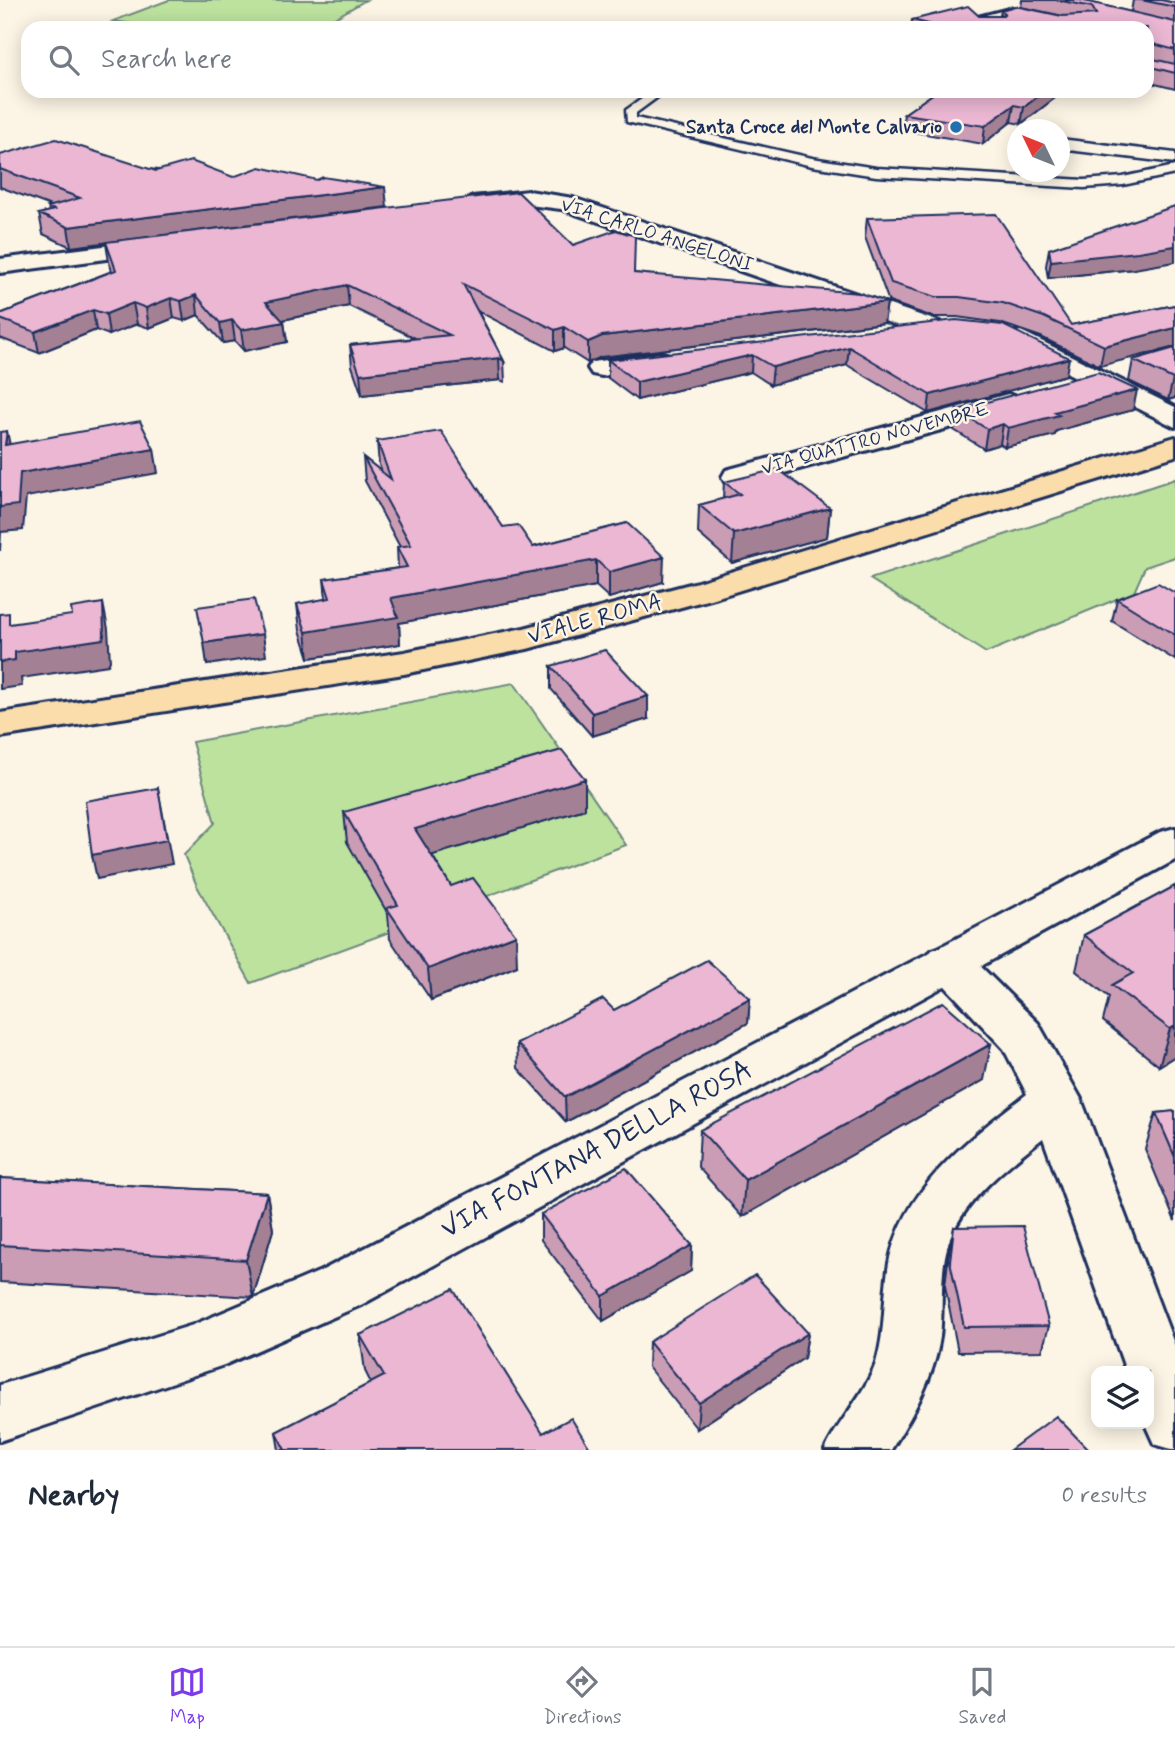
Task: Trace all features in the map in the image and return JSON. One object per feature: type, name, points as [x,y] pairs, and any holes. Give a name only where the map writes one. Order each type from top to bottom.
[{"type":"main road","name":"VIALE ROMA","points":[[0,725],[404,663],[538,636],[706,590],[1175,446]]},
{"type":"street","points":[[980,21],[1013,13],[1050,21]]},
{"type":"street","points":[[1070,145],[1175,158]]},
{"type":"street","name":"VIA CARLO ANGELONI","points":[[449,208],[521,199],[565,203],[943,327],[876,334]]},
{"type":"street","points":[[0,266],[188,242]]},
{"type":"street","points":[[999,331],[1100,377],[1175,418]]},
{"type":"street","points":[[602,368],[684,358]]},
{"type":"street","name":"VIA QUATTRO NOVEMBRE","points":[[737,477],[1137,367]]},
{"type":"street","name":"VIA FONTANA DELLA ROSA","points":[[0,1413],[203,1347],[341,1288],[948,961],[1175,842]]},
{"type":"street","points":[[948,961],[1021,1036],[1036,1056],[1056,1099],[1175,1424]]},
{"type":"street","points":[[856,1450],[905,1363],[912,1333],[911,1299],[917,1264],[923,1239],[935,1215],[955,1189],[994,1149],[1056,1099]]},
{"type":"lane","points":[[650,98],[630,112],[631,120],[851,170],[1073,184],[1114,182],[1175,170]]},
{"type":"green space","points":[[169,0],[366,0],[329,21],[113,21]]},
{"type":"green space","points":[[1175,479],[1175,557],[1145,567],[1134,592],[986,653],[870,579]]},
{"type":"green space","points":[[514,683],[626,845],[251,983],[197,886],[184,855],[215,823],[192,742]]},
{"type":"building","points":[[1057,0],[1080,0],[1175,22],[1175,50],[1154,44],[1154,21],[912,20],[968,6],[979,16],[1002,16],[1005,13],[1001,10],[1015,6],[1062,16],[1096,14],[1092,7]]},
{"type":"building","points":[[1141,0],[1161,0],[1175,3],[1175,7]]},
{"type":"building","points":[[1154,59],[1175,64],[1175,73],[1154,68]]},
{"type":"building","points":[[927,98],[1036,98],[1024,107],[1014,105],[985,126],[904,114]]},
{"type":"building","points":[[56,139],[156,171],[191,161],[233,177],[260,167],[317,180],[323,177],[385,187],[68,227],[39,214],[54,210],[48,207],[80,198],[0,169],[0,155]]},
{"type":"building","points":[[518,192],[573,245],[616,230],[635,236],[634,273],[859,293],[887,302],[602,336],[588,342],[564,327],[555,330],[463,284],[504,361],[499,358],[360,374],[350,345],[450,335],[347,285],[266,302],[284,322],[241,330],[232,320],[220,323],[196,295],[181,301],[171,298],[146,308],[133,303],[106,314],[93,310],[35,332],[0,319],[0,314],[116,270],[106,242]]},
{"type":"building","points":[[1175,206],[1175,246],[1051,261],[1049,249]]},
{"type":"building","points":[[996,214],[1071,325],[1175,305],[1175,328],[1104,346],[1044,317],[1003,303],[936,297],[891,283],[867,218]]},
{"type":"building","points":[[956,320],[1003,325],[1069,358],[930,395],[849,347],[773,367],[752,355],[637,382],[608,360]]},
{"type":"building","points":[[1175,348],[1175,379],[1133,360]]},
{"type":"building","points":[[1098,372],[1137,390],[1054,412],[1059,415],[1008,428],[1003,424],[987,429],[957,410]]},
{"type":"building","points":[[140,421],[154,449],[20,473],[18,505],[0,507],[0,432],[7,431],[5,445]]},
{"type":"building","points":[[441,431],[503,527],[518,525],[533,547],[627,523],[664,557],[609,572],[596,560],[391,598],[398,617],[306,632],[297,604],[330,598],[324,579],[407,567],[397,547],[411,545],[363,457],[391,479],[377,441]]},
{"type":"building","points":[[778,469],[830,508],[734,534],[699,505],[740,494],[724,482]]},
{"type":"building","points":[[1158,583],[1175,593],[1175,635],[1117,599]]},
{"type":"building","points":[[254,599],[263,634],[204,643],[197,607]]},
{"type":"building","points":[[103,603],[103,639],[15,652],[15,660],[0,662],[0,614],[9,613],[9,624],[72,615],[71,608]]},
{"type":"building","points":[[605,650],[648,696],[592,713],[551,666]]},
{"type":"building","points":[[562,750],[585,779],[415,829],[451,886],[473,878],[516,935],[428,969],[387,908],[398,905],[344,812]]},
{"type":"building","points":[[158,788],[167,840],[92,855],[85,801]]},
{"type":"building","points":[[1175,886],[1175,1026],[1170,1029],[1112,985],[1133,973],[1084,935]]},
{"type":"building","points":[[707,960],[750,998],[565,1097],[517,1043],[603,999],[614,1010]]},
{"type":"building","points":[[943,1002],[991,1044],[745,1180],[700,1130]]},
{"type":"building","points":[[1175,1111],[1175,1157],[1156,1113]]},
{"type":"building","points":[[626,1168],[692,1245],[603,1296],[541,1214]]},
{"type":"building","points":[[0,1178],[267,1193],[246,1260],[0,1245]]},
{"type":"building","points":[[1023,1226],[1049,1326],[964,1327],[950,1261],[954,1227]]},
{"type":"building","points":[[755,1275],[808,1333],[699,1403],[649,1342]]},
{"type":"building","points":[[453,1289],[543,1433],[571,1418],[591,1450],[285,1450],[276,1432],[384,1376],[360,1335]]},
{"type":"building","points":[[1056,1416],[1089,1450],[1010,1450]]},
{"type":"place","name":"Santa Croce del Monte Calvario","points":[[956,127]]}]
